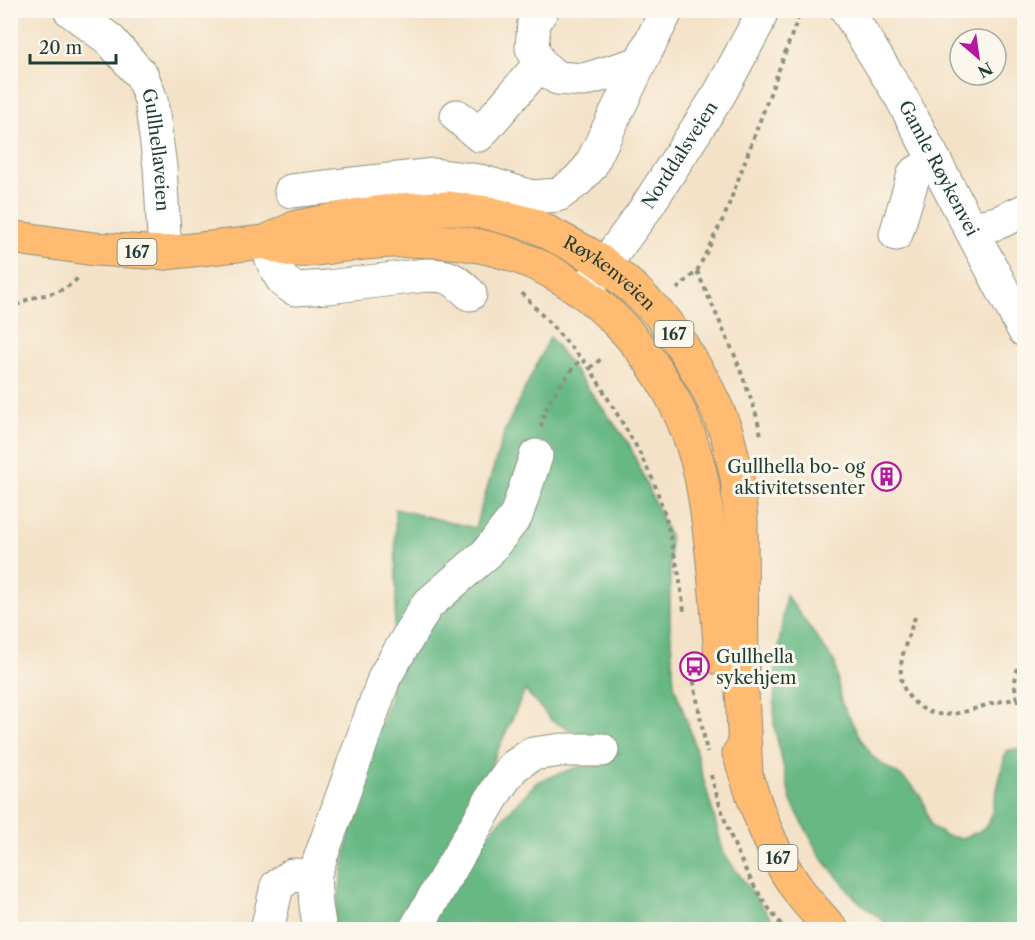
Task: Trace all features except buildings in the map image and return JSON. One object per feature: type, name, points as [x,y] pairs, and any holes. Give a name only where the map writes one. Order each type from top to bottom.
[{"type":"main road","name":"Røykenveien","points":[[265,243],[297,227],[398,210],[449,208],[489,213],[534,225],[589,254],[635,290],[659,314],[678,339],[717,409],[729,441],[737,477],[741,520],[741,668],[746,775]]},
{"type":"main road","name":"Røykenveien","points":[[10,237],[94,249],[165,253],[265,243],[296,251],[405,241],[467,244],[523,259],[542,268],[584,293],[613,316],[660,375],[678,407],[694,449],[702,481],[711,539],[723,683],[734,736],[768,838],[803,897],[832,930]]},
{"type":"street","name":"Gullhellaveien","points":[[70,10],[110,40],[142,76],[151,100],[160,167],[165,253]]},
{"type":"street","points":[[542,10],[534,22],[532,48],[540,64],[557,78],[584,80],[640,63]]},
{"type":"street","points":[[291,191],[434,176],[480,181],[532,197],[558,195],[577,181],[590,167],[667,10]]},
{"type":"street","name":"Norddalsveien","points":[[584,293],[644,211],[720,93],[757,24],[762,10]]},
{"type":"street","name":"Gamle Røykenvei","points":[[847,10],[901,97],[1024,330]]},
{"type":"street","points":[[457,116],[479,135],[540,64]]},
{"type":"street","points":[[896,234],[914,174],[935,161]]},
{"type":"street","points":[[971,228],[997,223],[1024,211]]},
{"type":"street","points":[[265,243],[284,282],[295,289],[442,275],[454,279],[470,294]]},
{"type":"street","points":[[320,930],[314,876],[385,676],[427,606],[487,553],[516,516],[536,456]]},
{"type":"street","points":[[415,930],[498,788],[513,767],[532,754],[562,750],[602,750]]},
{"type":"street","points":[[267,930],[277,886],[292,875],[314,876]]},
{"type":"path","points":[[676,290],[697,271],[725,216],[801,10]]},
{"type":"path","points":[[10,312],[15,306],[28,299],[66,288],[79,277]]},
{"type":"path","points":[[515,287],[590,368],[636,446],[654,482],[666,518],[679,575],[685,618]]},
{"type":"path","points":[[536,456],[543,415],[560,384],[581,359]]},
{"type":"path","points":[[590,368],[601,359]]},
{"type":"path","points":[[915,617],[903,655],[900,674],[903,686],[910,698],[922,709],[936,714],[951,715],[1017,699],[1024,702]]},
{"type":"path","points":[[1017,699],[1014,686],[1024,649]]},
{"type":"path","points":[[691,662],[708,758]]},
{"type":"path","points":[[710,769],[732,842],[740,860],[763,901],[786,930]]},
{"type":"green space","points":[[550,337],[629,444],[670,538],[670,622],[674,685],[691,733],[724,854],[779,929],[423,929],[490,832],[537,782],[577,767],[595,766],[619,753],[552,721],[525,690],[458,838],[403,921],[379,929],[342,930],[333,928],[360,772],[389,699],[396,603],[395,509],[475,528],[505,430]]},
{"type":"green space","points":[[786,595],[835,663],[841,702],[861,739],[873,757],[913,787],[922,798],[931,826],[946,836],[961,838],[976,833],[989,824],[1006,751],[1024,748],[1024,929],[893,929],[856,899],[820,856],[791,801],[774,725],[775,674]]},
{"type":"place","name":"Gullhella bo- og aktivitetssenter","points":[[886,477]]},
{"type":"place","name":"Gullhella sykehjem","points":[[695,667]]}]
